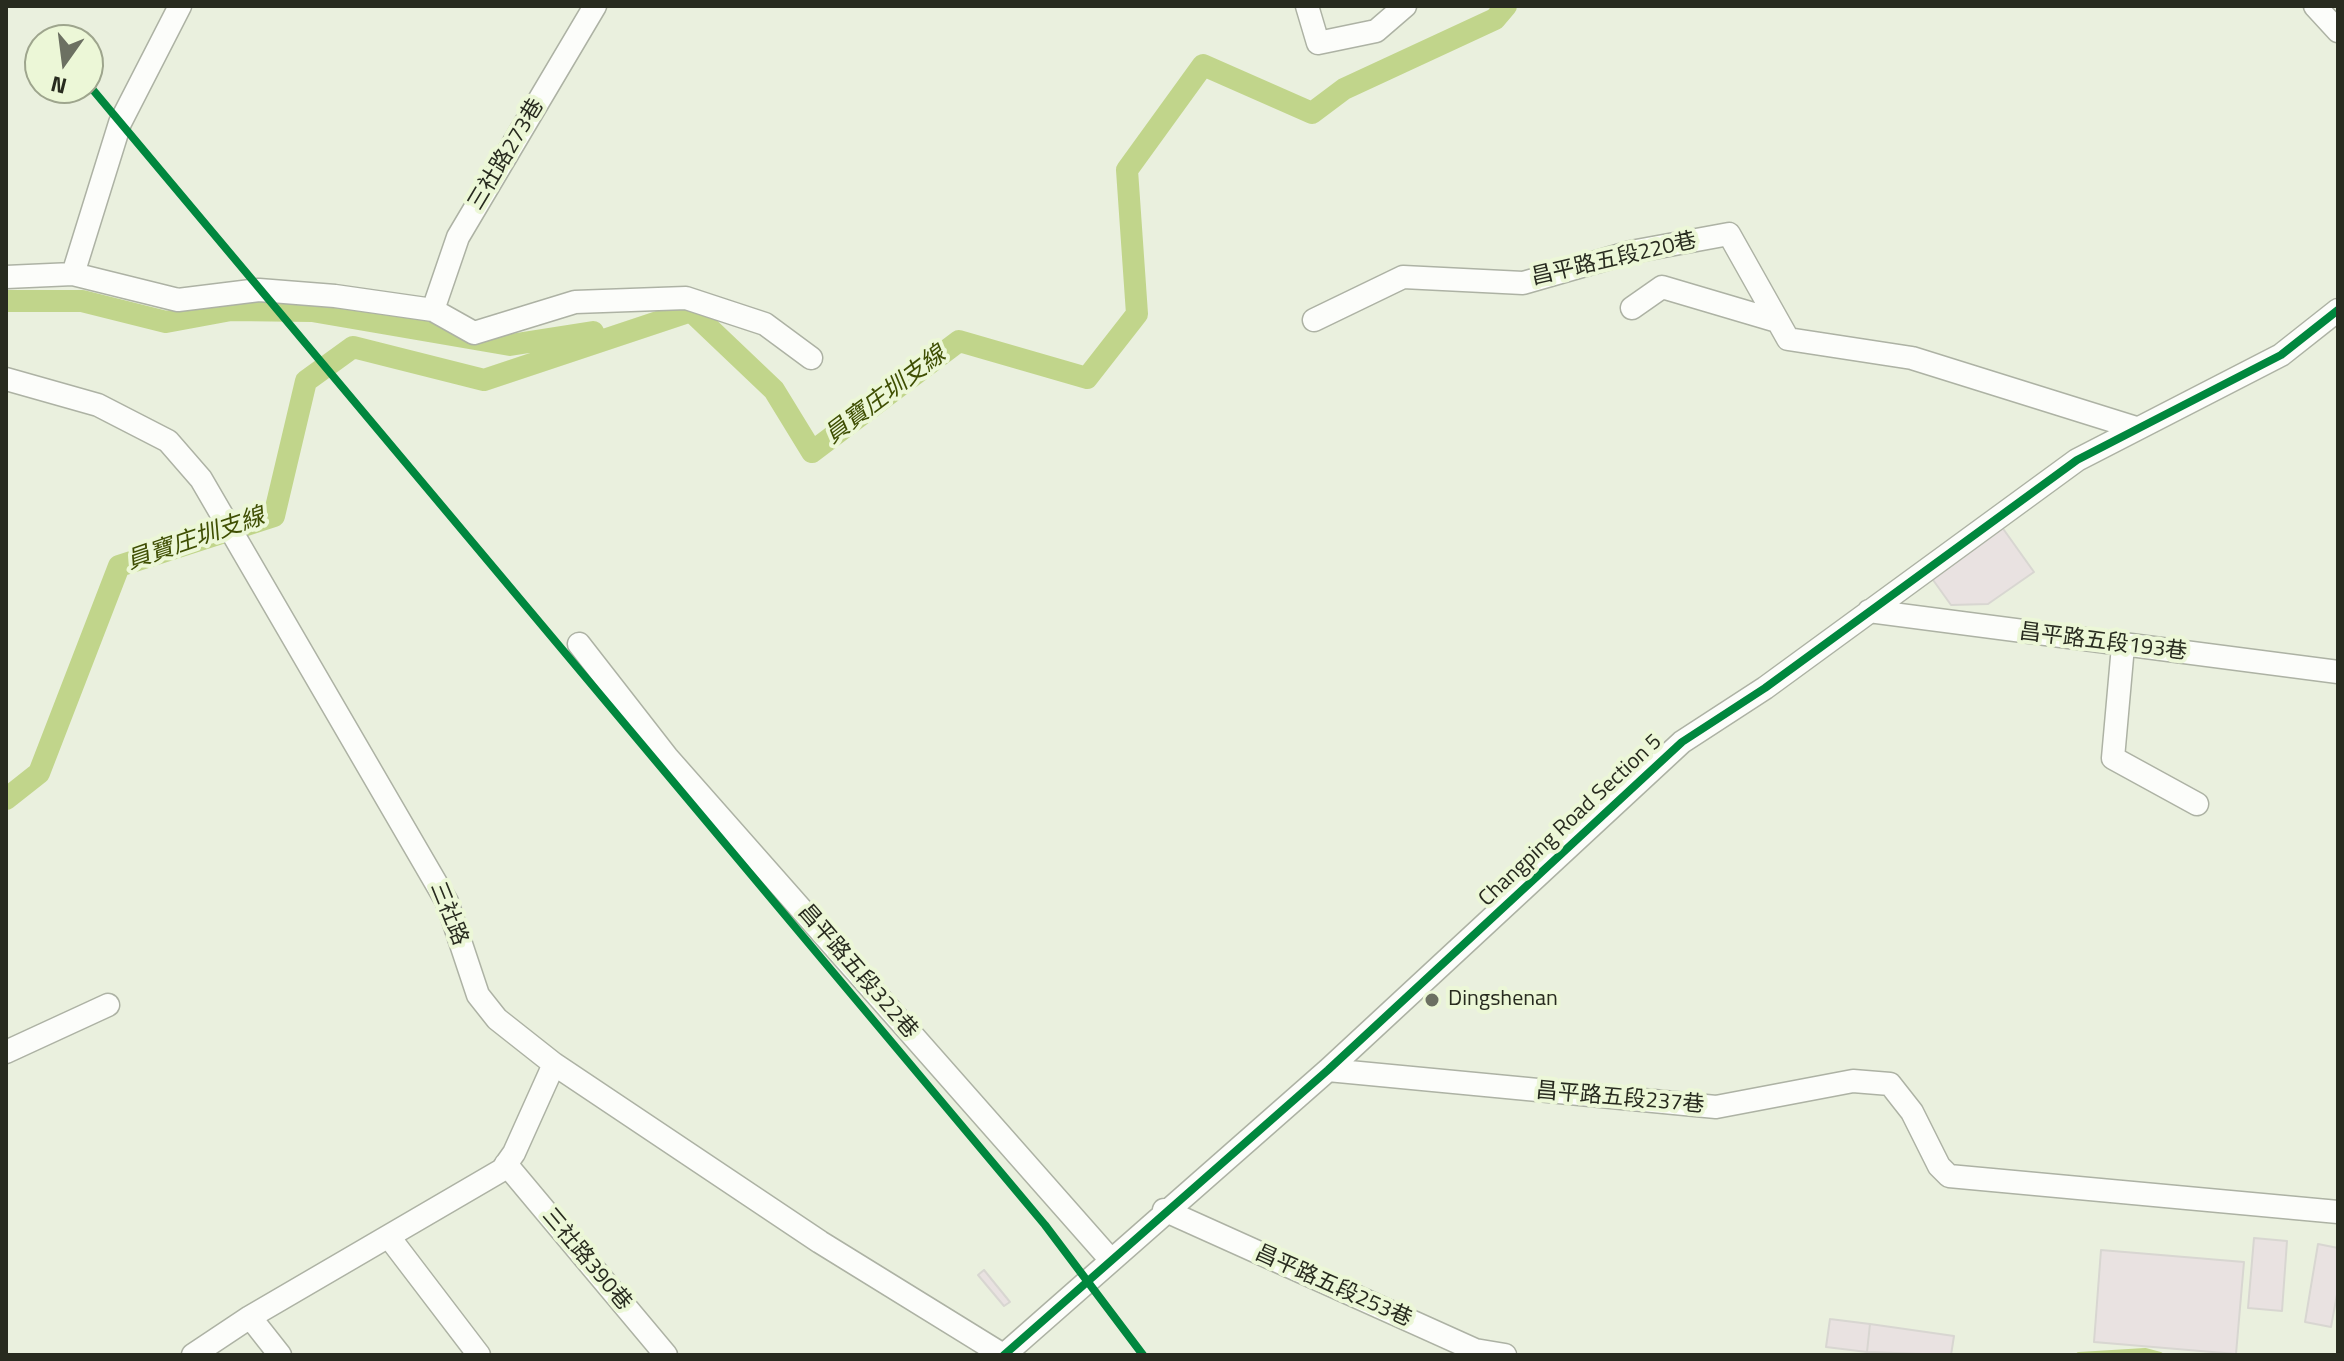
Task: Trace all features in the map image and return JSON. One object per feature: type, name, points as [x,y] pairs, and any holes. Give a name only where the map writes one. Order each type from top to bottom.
[{"type":"street","points":[[73,274],[120,123],[180,6]]},
{"type":"street","name":"三社路273巷","points":[[433,310],[458,237],[595,6]]},
{"type":"street","points":[[1307,6],[1318,43],[1376,31],[1405,6]]},
{"type":"street","points":[[2315,6],[2338,31]]},
{"type":"street","name":"昌平路五段220巷","points":[[1314,320],[1403,277],[1523,283],[1631,252],[1729,234],[1788,339],[1912,358],[2136,428]]},
{"type":"street","points":[[6,277],[73,274],[178,300],[259,290],[433,310],[474,333],[575,302],[686,298],[765,324],[811,358]]},
{"type":"street","name":"昌平路五段220巷","points":[[1632,308],[1662,287],[1777,321]]},
{"type":"street","name":"Changping Road Section 5","points":[[1003,1355],[1164,1210],[1328,1070],[1682,742],[1765,688],[2077,460],[2281,355],[2338,310]]},
{"type":"street","name":"三社路","points":[[6,379],[98,405],[168,441],[201,479],[447,902],[478,995],[497,1019],[554,1064],[820,1242],[1003,1355]]},
{"type":"street","name":"昌平路五段193巷","points":[[1869,611],[2338,672]]},
{"type":"street","name":"昌平路五段322巷","points":[[579,644],[667,757],[1110,1259]]},
{"type":"street","points":[[2123,646],[2113,758],[2197,804]]},
{"type":"street","points":[[6,1052],[108,1005]]},
{"type":"street","points":[[193,1355],[250,1317],[502,1170],[554,1064]]},
{"type":"street","name":"昌平路五段237巷","points":[[1328,1070],[1716,1107],[1853,1081],[1890,1084],[1912,1112],[1939,1166],[1949,1176],[2338,1212]]},
{"type":"street","name":"三社路390巷","points":[[506,1164],[666,1355]]},
{"type":"street","name":"昌平路五段253巷","points":[[1164,1210],[1475,1350],[1505,1355]]},
{"type":"street","points":[[389,1237],[479,1355]]},
{"type":"street","points":[[250,1317],[280,1355]]},
{"type":"building","points":[[1999,523],[2034,572],[1988,604],[1951,605],[1928,573]]},
{"type":"building","points":[[2254,1238],[2287,1241],[2282,1311],[2248,1308]]},
{"type":"building","points":[[2318,1244],[2338,1248],[2338,1289],[2331,1327],[2305,1322]]},
{"type":"building","points":[[2101,1250],[2244,1262],[2236,1354],[2094,1342]]},
{"type":"building","points":[[984,1270],[1010,1302],[1004,1306],[978,1275]]},
{"type":"building","points":[[1830,1319],[1870,1324],[1867,1352],[1826,1347]]},
{"type":"building","points":[[1870,1324],[1954,1336],[1951,1355],[1867,1352]]},
{"type":"waterway","name":"員寶庄圳支線","points":[[6,799],[39,773],[119,566],[274,516],[306,381],[353,347],[484,380],[691,311],[774,390],[812,452],[959,341],[1087,378],[1137,314],[1127,170],[1203,65],[1312,113],[1344,89],[1495,19],[1506,6]]},
{"type":"waterway","points":[[6,301],[82,301],[166,322],[231,310],[312,311],[510,345],[593,332]]},
{"type":"waterway","points":[[2079,1355],[2145,1351],[2160,1355]]},
{"type":"cycle path","points":[[104,103],[1045,1225],[1143,1355]]},
{"type":"cycle path","points":[[1004,1355],[1328,1070],[1682,742],[1765,688],[2077,460],[2281,355],[2338,310]]},
{"type":"place","name":"Dingshenan","points":[[1432,1000]]}]
